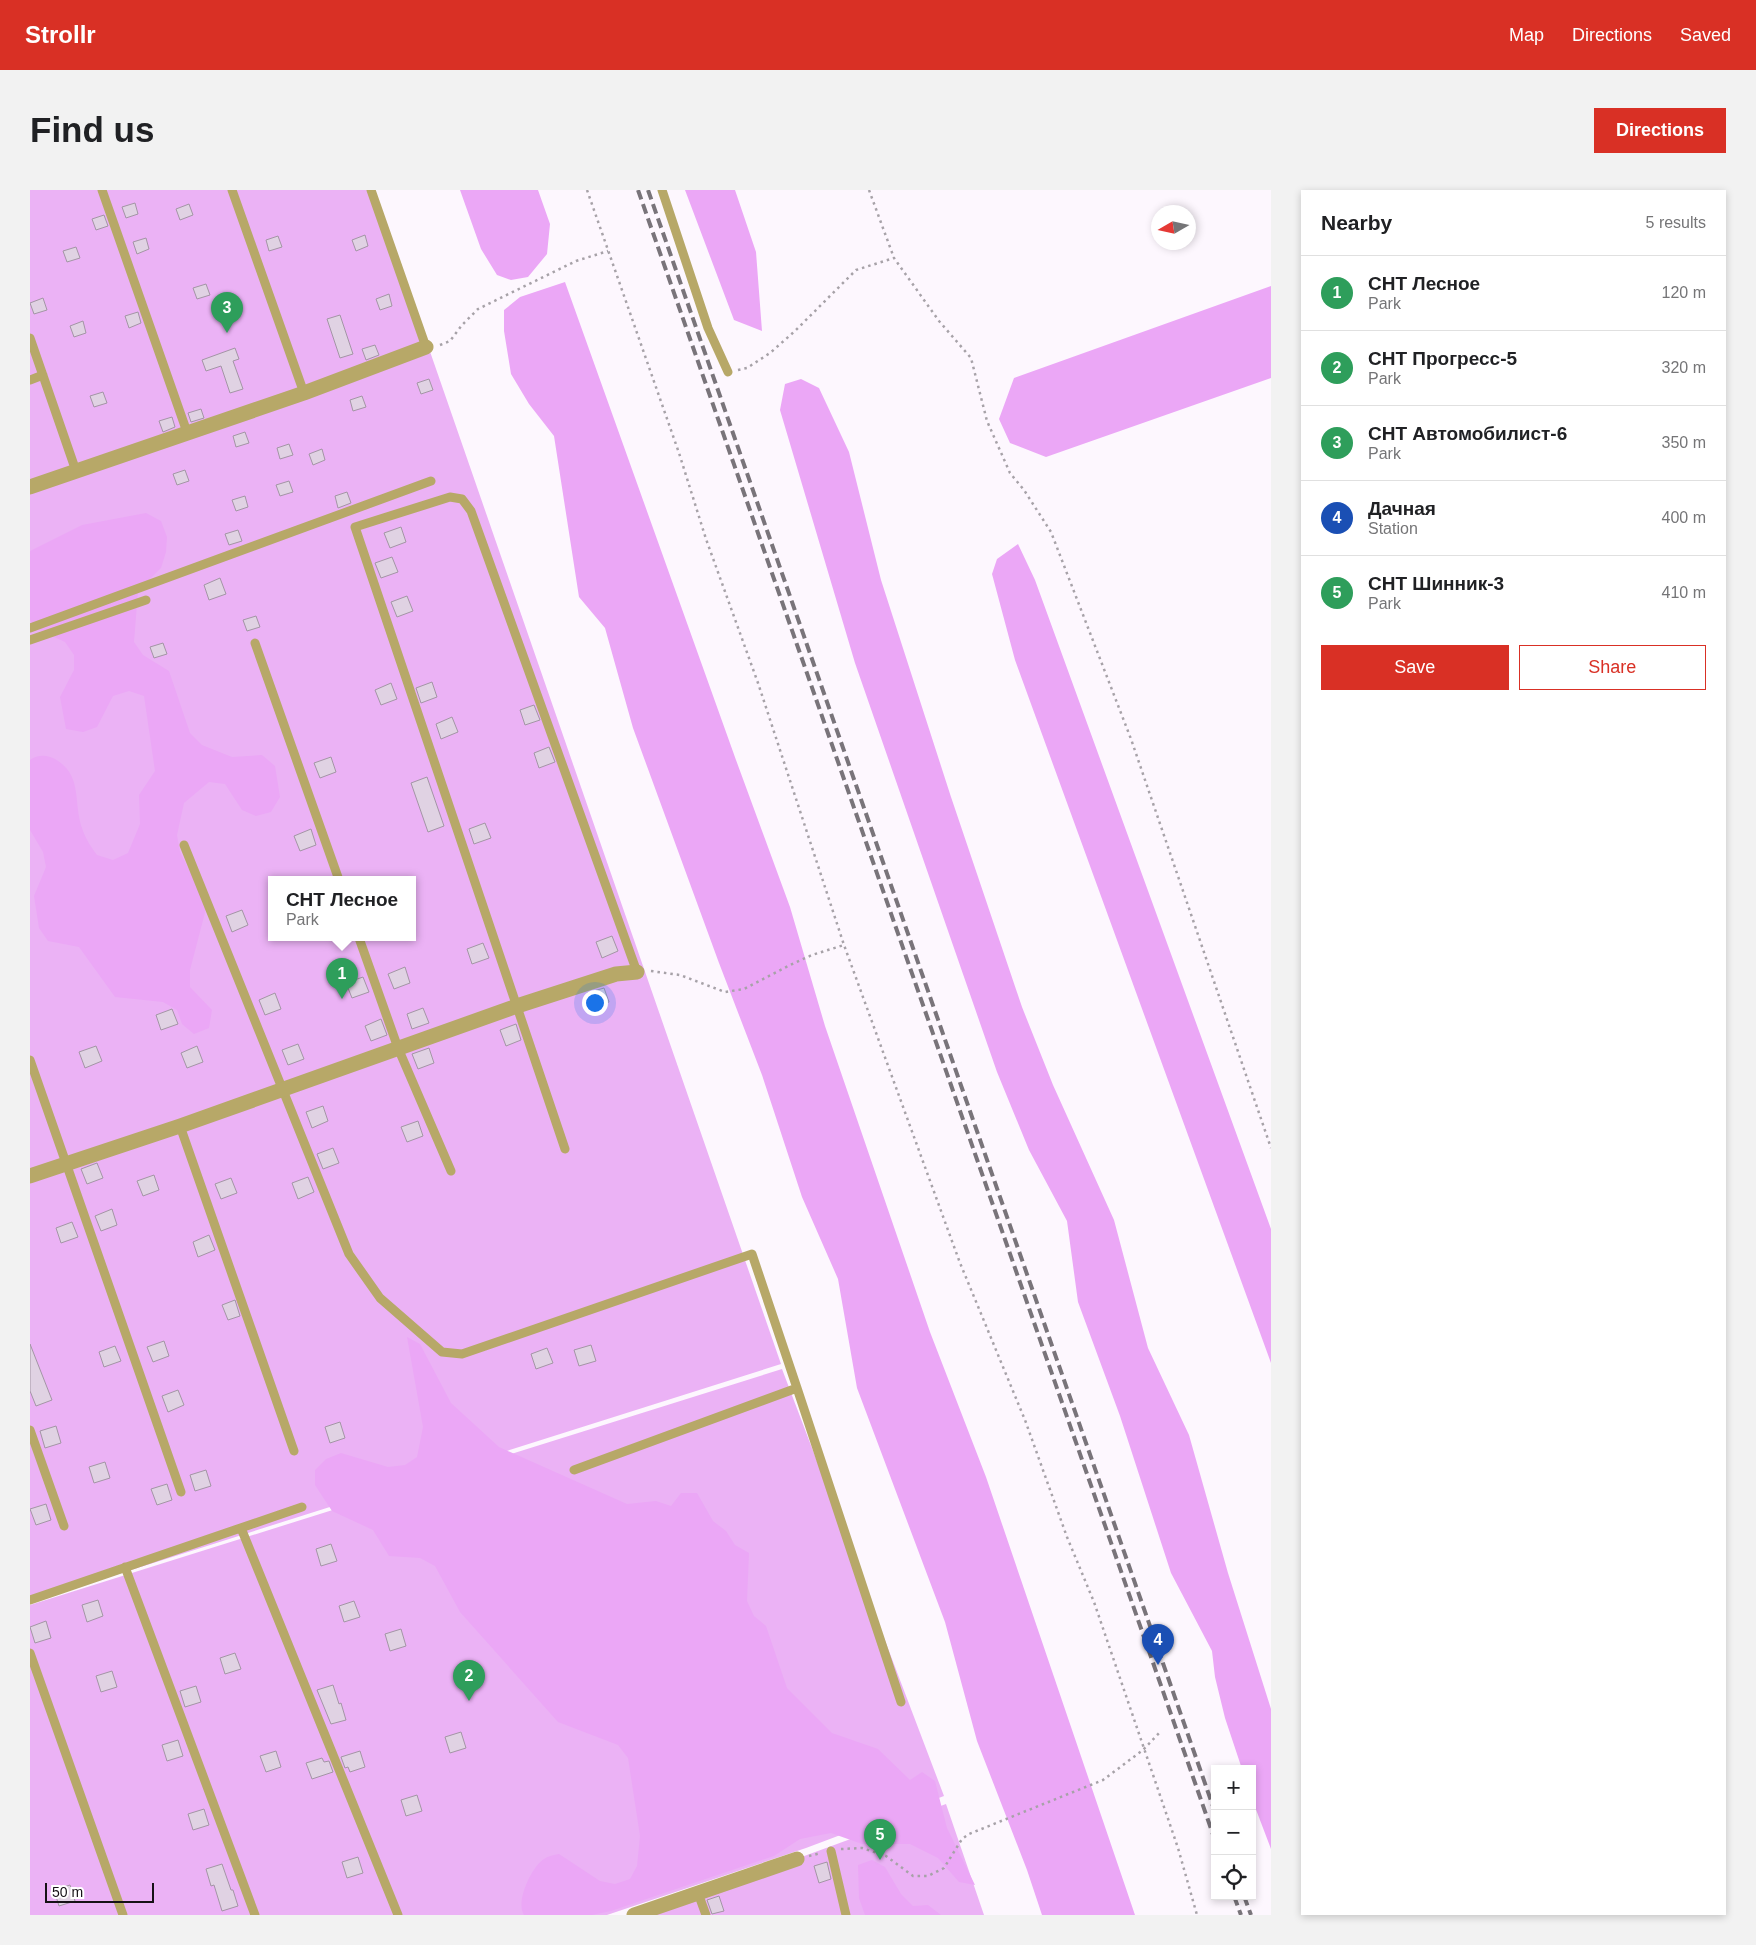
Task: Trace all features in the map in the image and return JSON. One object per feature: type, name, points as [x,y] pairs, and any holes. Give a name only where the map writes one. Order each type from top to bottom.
[{"type":"street","points":[[30,487],[304,393],[426,347]]},
{"type":"street","points":[[30,1176],[180,1126],[517,1006],[616,974],[637,972]]},
{"type":"street","points":[[634,1915],[797,1858]]},
{"type":"lane","points":[[102,190],[187,432]]},
{"type":"lane","points":[[232,190],[304,393]]},
{"type":"lane","points":[[371,190],[426,347]]},
{"type":"lane","points":[[662,190],[708,328],[728,372]]},
{"type":"lane","points":[[30,338],[76,471]]},
{"type":"lane","points":[[30,380],[43,375]]},
{"type":"lane","points":[[30,628],[432,482]]},
{"type":"lane","points":[[565,1149],[355,527],[450,497],[462,500],[471,511],[637,972]]},
{"type":"lane","points":[[30,640],[146,600]]},
{"type":"lane","points":[[255,643],[338,876]]},
{"type":"lane","points":[[184,845],[349,1254],[380,1298],[442,1352],[462,1354],[752,1254],[901,1702]]},
{"type":"lane","points":[[360,941],[398,1048],[451,1171]]},
{"type":"lane","points":[[30,1060],[68,1164],[181,1492]]},
{"type":"lane","points":[[180,1126],[294,1451]]},
{"type":"lane","points":[[574,1470],[797,1388]]},
{"type":"lane","points":[[30,1430],[64,1526]]},
{"type":"lane","points":[[30,1600],[302,1507]]},
{"type":"lane","points":[[241,1528],[398,1915]]},
{"type":"lane","points":[[125,1567],[255,1915]]},
{"type":"lane","points":[[30,1653],[123,1915]]},
{"type":"lane","points":[[831,1851],[846,1915]]},
{"type":"lane","points":[[698,1893],[706,1915]]},
{"type":"path","points":[[587,190],[679,453],[706,538],[758,683],[844,945],[960,1263],[1025,1420],[1067,1537],[1094,1602],[1178,1848],[1197,1915]]},
{"type":"path","points":[[870,190],[894,258],[939,321],[972,358],[987,421],[1010,473],[1024,490],[1051,532],[1131,739],[1271,1148]]},
{"type":"path","points":[[426,347],[450,342],[462,325],[478,309],[576,261],[608,251]]},
{"type":"path","points":[[728,372],[746,368],[770,353],[795,331],[856,270],[894,258]]},
{"type":"path","points":[[637,972],[656,970],[680,975],[724,992],[744,989],[812,955],[844,945]]},
{"type":"path","points":[[797,1858],[846,1848],[862,1848],[886,1856],[913,1876],[928,1876],[944,1868],[962,1839],[970,1834],[1104,1780],[1144,1750],[1160,1732]]},
{"type":"shaded area","points":[[30,190],[374,190],[781,1364],[30,1602]]},
{"type":"shaded area","points":[[460,190],[538,190],[550,224],[547,254],[528,277],[511,280],[497,275],[481,249]]},
{"type":"shaded area","points":[[685,190],[735,190],[756,252],[762,331],[734,320]]},
{"type":"shaded area","points":[[565,282],[790,907],[825,1026],[930,1332],[986,1477],[1135,1915],[1042,1915],[1027,1870],[977,1741],[945,1622],[857,1388],[838,1279],[802,1197],[762,1075],[633,728],[605,628],[579,597],[554,436],[529,404],[511,374],[504,331],[504,310],[520,297]]},
{"type":"shaded area","points":[[1271,286],[1271,378],[1046,457],[1010,443],[999,419],[1014,378]]},
{"type":"shaded area","points":[[801,379],[819,388],[849,452],[881,580],[951,797],[1022,1007],[1053,1085],[1114,1220],[1148,1348],[1189,1435],[1228,1573],[1271,1709],[1271,1849],[1256,1810],[1256,1765],[1241,1765],[1225,1718],[1215,1677],[1212,1651],[1171,1573],[1120,1416],[1078,1302],[1067,1221],[1029,1150],[997,1072],[855,663],[780,410],[785,384]]},
{"type":"shaded area","points":[[146,513],[161,521],[167,537],[166,552],[161,568],[138,591],[134,642],[143,655],[169,671],[190,733],[202,745],[232,757],[262,755],[275,766],[280,797],[271,812],[256,816],[242,810],[225,784],[209,782],[184,803],[177,835],[180,852],[207,905],[190,970],[190,987],[212,1010],[209,1028],[194,1034],[182,1024],[177,1010],[163,1002],[115,997],[79,947],[48,941],[39,928],[34,896],[46,867],[43,852],[30,830],[30,760],[46,756],[64,765],[70,773],[76,790],[79,818],[86,839],[97,855],[113,860],[128,853],[140,824],[139,795],[155,771],[144,696],[129,691],[113,696],[97,727],[83,732],[66,729],[60,697],[74,670],[74,655],[65,642],[37,629],[30,620],[30,551],[82,525]]},
{"type":"shaded area","points":[[1018,544],[1035,580],[1271,1229],[1271,1363],[1015,660],[992,574],[997,559]]},
{"type":"shaded area","points":[[407,1337],[420,1344],[451,1403],[499,1447],[627,1504],[656,1501],[671,1506],[681,1493],[697,1493],[713,1521],[726,1531],[735,1545],[749,1553],[747,1601],[754,1616],[766,1626],[787,1688],[832,1733],[878,1749],[910,1780],[922,1772],[935,1781],[947,1828],[975,1885],[959,1882],[938,1858],[910,1844],[862,1844],[831,1833],[800,1839],[774,1856],[611,1911],[592,1915],[524,1915],[522,1902],[526,1885],[539,1863],[549,1856],[559,1854],[600,1881],[615,1884],[630,1879],[637,1866],[640,1836],[628,1758],[618,1745],[558,1722],[460,1612],[435,1566],[420,1558],[389,1556],[373,1530],[332,1511],[315,1485],[315,1470],[326,1459],[341,1453],[388,1467],[405,1465],[417,1457],[423,1427]]},
{"type":"shaded area","points":[[782,1369],[944,1796],[806,1848],[607,1915],[30,1915],[30,1605]]},
{"type":"shaded area","points":[[946,1804],[984,1915],[643,1915]]},
{"type":"shaded area","points":[[872,1860],[885,1867],[901,1894],[913,1906],[928,1905],[941,1915],[865,1915],[859,1898],[858,1865]]},
{"type":"building","points":[[135,203],[138,214],[126,218],[122,207]]},
{"type":"building","points":[[189,204],[193,215],[180,220],[176,209]]},
{"type":"building","points":[[104,215],[108,226],[96,230],[92,219]]},
{"type":"building","points":[[365,235],[368,246],[356,251],[352,240]]},
{"type":"building","points":[[278,236],[282,247],[269,251],[266,240]]},
{"type":"building","points":[[146,238],[149,249],[137,254],[133,242]]},
{"type":"building","points":[[76,247],[80,258],[67,262],[63,251]]},
{"type":"building","points":[[206,284],[210,295],[197,299],[193,288]]},
{"type":"building","points":[[389,294],[392,306],[380,310],[376,299]]},
{"type":"building","points":[[43,298],[47,310],[34,314],[30,303]]},
{"type":"building","points":[[138,312],[141,323],[129,328],[125,316]]},
{"type":"building","points":[[340,315],[353,354],[340,358],[327,319]]},
{"type":"building","points":[[83,321],[86,333],[74,337],[70,326]]},
{"type":"building","points":[[375,345],[379,355],[366,360],[362,349]]},
{"type":"building","points":[[235,348],[239,359],[233,361],[243,389],[230,393],[221,366],[206,371],[202,360]]},
{"type":"building","points":[[429,379],[433,390],[421,394],[417,383]]},
{"type":"building","points":[[103,392],[107,403],[94,407],[90,396]]},
{"type":"building","points":[[362,396],[366,407],[353,411],[350,400]]},
{"type":"building","points":[[201,409],[204,418],[191,422],[188,413]]},
{"type":"building","points":[[172,417],[175,427],[163,432],[159,421]]},
{"type":"building","points":[[245,432],[249,443],[236,447],[233,436]]},
{"type":"building","points":[[289,444],[293,455],[280,459],[277,448]]},
{"type":"building","points":[[322,449],[325,460],[313,465],[309,454]]},
{"type":"building","points":[[185,470],[189,481],[177,485],[173,474]]},
{"type":"building","points":[[289,481],[293,492],[280,496],[276,485]]},
{"type":"building","points":[[347,492],[351,503],[338,508],[335,496]]},
{"type":"building","points":[[245,496],[248,507],[236,511],[232,500]]},
{"type":"building","points":[[401,527],[406,542],[390,548],[384,533]]},
{"type":"building","points":[[238,530],[242,541],[229,545],[225,534]]},
{"type":"building","points":[[392,557],[398,572],[381,578],[375,563]]},
{"type":"building","points":[[220,578],[226,594],[209,600],[204,585]]},
{"type":"building","points":[[407,596],[413,611],[397,617],[391,602]]},
{"type":"building","points":[[256,616],[260,627],[247,631],[243,620]]},
{"type":"building","points":[[163,643],[167,654],[154,658],[150,647]]},
{"type":"building","points":[[432,682],[437,697],[421,703],[416,688]]},
{"type":"building","points":[[391,683],[397,699],[381,705],[375,690]]},
{"type":"building","points":[[534,705],[540,720],[525,725],[520,710]]},
{"type":"building","points":[[452,717],[458,732],[441,739],[436,724]]},
{"type":"building","points":[[549,747],[555,762],[539,768],[534,753]]},
{"type":"building","points":[[331,757],[336,772],[320,778],[314,763]]},
{"type":"building","points":[[427,777],[444,826],[428,832],[411,783]]},
{"type":"building","points":[[485,823],[491,838],[474,844],[469,829]]},
{"type":"building","points":[[311,829],[316,845],[300,851],[294,836]]},
{"type":"building","points":[[242,910],[248,925],[232,932],[226,916]]},
{"type":"building","points":[[612,936],[618,951],[602,958],[596,942]]},
{"type":"building","points":[[483,943],[489,958],[472,964],[467,949]]},
{"type":"building","points":[[405,967],[410,983],[394,989],[388,974]]},
{"type":"building","points":[[363,977],[369,992],[352,998],[346,983]]},
{"type":"building","points":[[604,988],[609,1002],[592,1008],[587,993]]},
{"type":"building","points":[[275,993],[281,1009],[265,1015],[259,1000]]},
{"type":"building","points":[[423,1008],[429,1023],[412,1029],[407,1014]]},
{"type":"building","points":[[172,1009],[178,1024],[161,1030],[156,1015]]},
{"type":"building","points":[[381,1019],[387,1035],[371,1041],[365,1026]]},
{"type":"building","points":[[516,1024],[521,1040],[506,1046],[500,1030]]},
{"type":"building","points":[[298,1044],[304,1059],[288,1065],[282,1050]]},
{"type":"building","points":[[96,1046],[102,1061],[85,1068],[79,1052]]},
{"type":"building","points":[[197,1046],[203,1062],[187,1068],[181,1053]]},
{"type":"building","points":[[429,1048],[434,1063],[418,1069],[412,1054]]},
{"type":"building","points":[[323,1106],[328,1121],[312,1128],[306,1112]]},
{"type":"building","points":[[418,1121],[423,1136],[407,1142],[401,1127]]},
{"type":"building","points":[[333,1148],[339,1163],[323,1169],[317,1154]]},
{"type":"building","points":[[97,1163],[103,1178],[87,1184],[81,1169]]},
{"type":"building","points":[[154,1175],[159,1190],[143,1196],[137,1181]]},
{"type":"building","points":[[308,1177],[314,1192],[298,1199],[292,1183]]},
{"type":"building","points":[[231,1178],[237,1193],[221,1199],[215,1184]]},
{"type":"building","points":[[112,1209],[117,1225],[101,1231],[95,1216]]},
{"type":"building","points":[[72,1222],[78,1237],[61,1243],[56,1228]]},
{"type":"building","points":[[209,1235],[215,1250],[198,1257],[193,1242]]},
{"type":"building","points":[[235,1300],[240,1316],[228,1320],[222,1305]]},
{"type":"building","points":[[164,1341],[169,1356],[153,1362],[147,1347]]},
{"type":"building","points":[[30,1344],[52,1400],[36,1406],[30,1391]]},
{"type":"building","points":[[591,1345],[596,1361],[579,1366],[574,1350]]},
{"type":"building","points":[[115,1346],[121,1361],[104,1367],[99,1352]]},
{"type":"building","points":[[547,1348],[553,1363],[536,1369],[531,1354]]},
{"type":"building","points":[[178,1390],[184,1405],[168,1412],[162,1396]]},
{"type":"building","points":[[340,1422],[345,1438],[330,1443],[325,1427]]},
{"type":"building","points":[[56,1426],[61,1443],[45,1448],[40,1431]]},
{"type":"building","points":[[105,1462],[110,1478],[94,1483],[89,1467]]},
{"type":"building","points":[[206,1470],[211,1486],[195,1491],[190,1475]]},
{"type":"building","points":[[167,1484],[172,1500],[157,1505],[151,1489]]},
{"type":"building","points":[[46,1504],[51,1520],[36,1525],[30,1509]]},
{"type":"building","points":[[331,1544],[337,1561],[321,1566],[316,1549]]},
{"type":"building","points":[[98,1600],[103,1616],[87,1622],[82,1605]]},
{"type":"building","points":[[354,1601],[360,1617],[344,1622],[339,1606]]},
{"type":"building","points":[[46,1621],[51,1638],[35,1643],[30,1627]]},
{"type":"building","points":[[401,1629],[406,1646],[390,1651],[385,1634]]},
{"type":"building","points":[[235,1653],[241,1669],[225,1674],[220,1658]]},
{"type":"building","points":[[112,1671],[117,1687],[101,1692],[96,1676]]},
{"type":"building","points":[[333,1685],[346,1720],[331,1724],[317,1690]]},
{"type":"building","points":[[196,1686],[201,1702],[185,1707],[180,1691]]},
{"type":"building","points":[[461,1732],[466,1748],[450,1753],[445,1737]]},
{"type":"building","points":[[178,1740],[183,1756],[167,1761],[162,1745]]},
{"type":"building","points":[[276,1751],[281,1767],[266,1772],[260,1756]]},
{"type":"building","points":[[360,1751],[365,1767],[350,1772],[348,1767],[345,1768],[341,1757]]},
{"type":"building","points":[[322,1758],[324,1762],[329,1761],[333,1772],[312,1779],[306,1763]]},
{"type":"building","points":[[417,1795],[422,1811],[406,1816],[401,1800]]},
{"type":"building","points":[[204,1809],[209,1825],[193,1830],[188,1814]]},
{"type":"building","points":[[358,1857],[363,1873],[347,1878],[342,1862]]},
{"type":"building","points":[[827,1862],[831,1879],[819,1883],[814,1866]]},
{"type":"building","points":[[222,1864],[238,1906],[222,1911],[214,1885],[211,1886],[206,1869]]},
{"type":"building","points":[[70,1885],[75,1901],[59,1906],[54,1890]]},
{"type":"building","points":[[719,1896],[724,1911],[712,1914],[707,1900]]},
{"type":"railway","points":[[638,190],[1211,1829]]},
{"type":"railway","points":[[648,190],[1214,1810]]},
{"type":"railway","points":[[1235,1900],[1241,1915]]},
{"type":"railway","points":[[1245,1900],[1251,1915]]},
{"type":"place","name":"СНТ Автомобилист-6","points":[[227,333]]},
{"type":"place","name":"СНТ Лесное","points":[[342,999]]},
{"type":"place","name":"Дачная","points":[[1158,1665]]},
{"type":"place","name":"СНТ Прогресс-5","points":[[469,1701]]},
{"type":"place","name":"СНТ Шинник-3","points":[[880,1860]]}]
